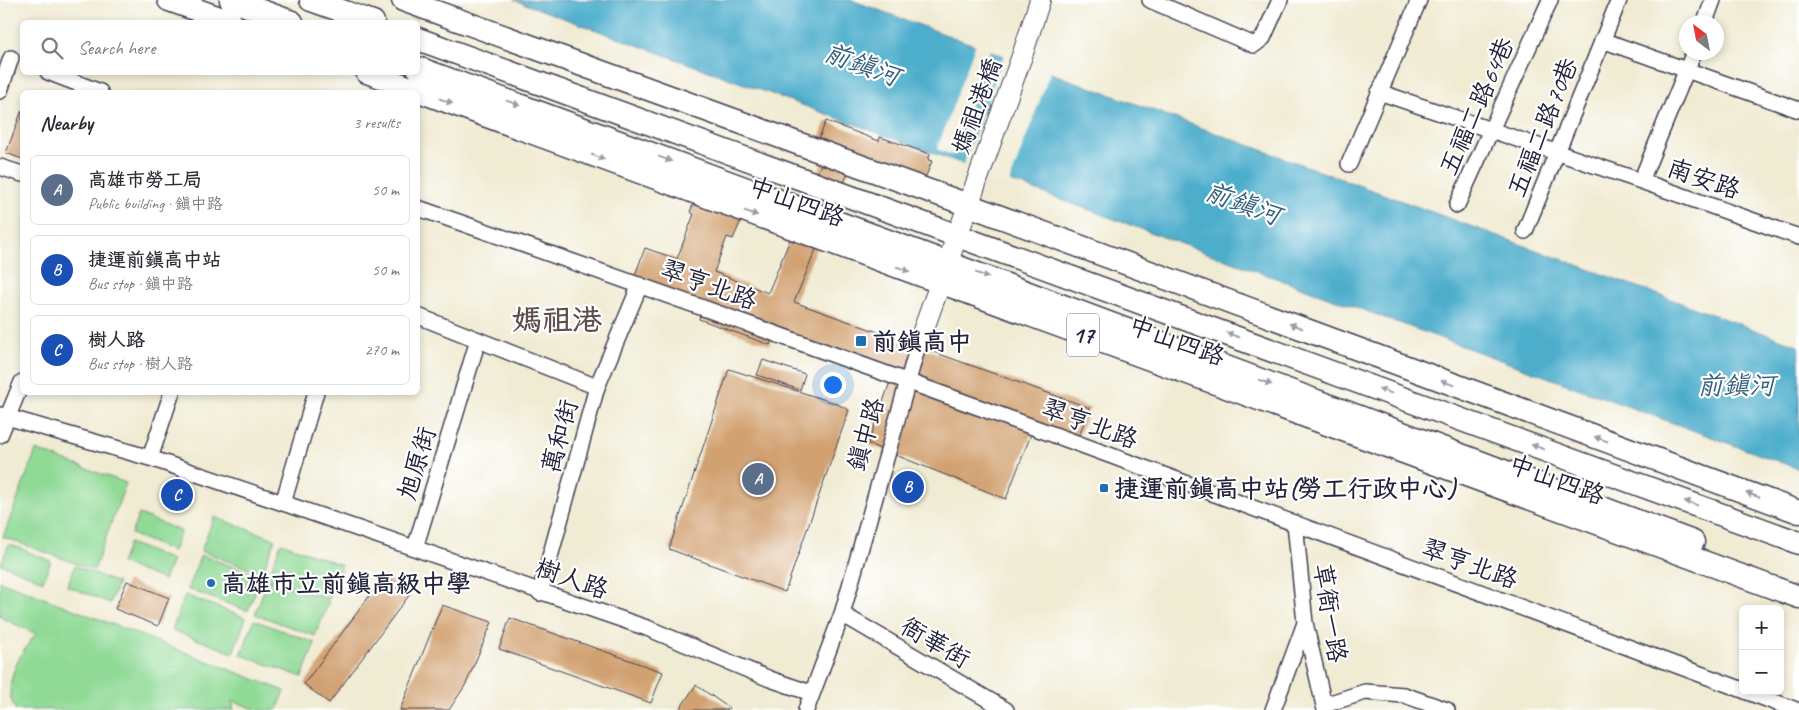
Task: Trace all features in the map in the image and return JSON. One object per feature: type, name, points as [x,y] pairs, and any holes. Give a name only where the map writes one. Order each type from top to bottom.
[{"type":"main road","points":[[169,0],[224,20]]},
{"type":"main road","points":[[231,0],[286,20]]},
{"type":"main road","points":[[311,0],[367,20]]},
{"type":"main road","points":[[403,0],[968,205],[1799,512]]},
{"type":"main road","name":"媽祖港橋","points":[[979,174],[1022,56],[1040,0]]},
{"type":"main road","name":"中山四路","points":[[420,40],[958,234],[1799,543]]},
{"type":"main road","name":"中山四路","points":[[420,69],[944,273],[1799,598]]},
{"type":"main road","name":"中山四路","points":[[376,75],[419,90]]},
{"type":"main road","name":"中山四路","points":[[420,90],[944,273],[1799,581]]},
{"type":"main road","name":"鎮中路","points":[[919,342],[979,174]]},
{"type":"street","points":[[1150,0],[1249,45],[1260,43],[1280,0]]},
{"type":"street","points":[[1349,164],[1419,0]]},
{"type":"street","name":"五福二路64巷","points":[[1457,205],[1550,0]]},
{"type":"street","name":"五福二路70巷","points":[[1525,231],[1619,0]]},
{"type":"street","points":[[1708,15],[1713,0]]},
{"type":"street","name":"五福二路70巷","points":[[1602,40],[1799,110]]},
{"type":"street","points":[[0,91],[11,58]]},
{"type":"street","name":"南安路","points":[[1691,60],[1640,181],[1799,237]]},
{"type":"street","points":[[56,75],[95,90]]},
{"type":"street","points":[[1379,92],[1640,181]]},
{"type":"street","points":[[0,167],[20,173]]},
{"type":"street","name":"翠亨北路","points":[[420,209],[640,285],[908,382],[1295,523],[1739,689]]},
{"type":"street","points":[[597,386],[640,285]]},
{"type":"street","points":[[420,317],[478,340]]},
{"type":"street","name":"萬和街","points":[[478,340],[597,386],[540,592]]},
{"type":"street","name":"旭原街","points":[[415,548],[478,340]]},
{"type":"street","name":"鎮中路","points":[[806,710],[842,614],[919,342]]},
{"type":"street","points":[[0,435],[4,416],[20,386]]},
{"type":"street","points":[[150,458],[171,395]]},
{"type":"street","points":[[283,503],[315,395]]},
{"type":"street","name":"樹人路","points":[[4,416],[150,458],[415,548],[647,628],[770,679],[811,693]]},
{"type":"street","name":"草衙一路","points":[[1295,523],[1305,623],[1324,708]]},
{"type":"street","name":"衙華街","points":[[842,614],[1006,710]]},
{"type":"street","points":[[1273,710],[1305,623]]},
{"type":"street","points":[[1324,708],[1365,692],[1404,695],[1447,710]]},
{"type":"street","name":"翠亨北路","points":[[1755,695],[1796,710]]},
{"type":"green space","points":[[36,450],[126,483],[94,570],[3,537]]},
{"type":"green space","points":[[139,514],[181,531],[173,551],[131,534]]},
{"type":"green space","points":[[214,517],[275,539],[262,574],[201,551]]},
{"type":"green space","points":[[129,543],[172,560],[164,580],[121,563]]},
{"type":"green space","points":[[281,543],[342,565],[329,600],[268,577]]},
{"type":"green space","points":[[9,544],[51,561],[43,581],[1,564]]},
{"type":"green space","points":[[201,555],[261,577],[248,611],[187,589]]},
{"type":"green space","points":[[75,566],[118,583],[110,603],[67,586]]},
{"type":"green space","points":[[268,579],[329,602],[315,636],[255,614]]},
{"type":"green space","points":[[0,581],[285,691],[277,710],[258,710],[232,701],[234,710],[16,710],[10,691],[11,681],[18,660],[36,634],[0,617]]},
{"type":"green space","points":[[185,595],[246,618],[233,653],[172,630]]},
{"type":"green space","points":[[254,620],[315,643],[302,677],[241,655]]},
{"type":"water","name":"前鎮河","points":[[514,0],[851,0],[1799,346],[1799,469]]},
{"type":"pier","points":[[976,43],[991,48],[952,155],[937,149]]},
{"type":"pier","points":[[1005,53],[1051,70],[1009,183],[963,166]]},
{"type":"building","points":[[20,115],[20,158],[6,153]]},
{"type":"building","points":[[826,121],[879,141],[880,137],[930,154],[928,160],[932,161],[924,181],[850,168],[794,302],[1090,408],[1078,438],[1035,424],[1006,499],[868,444],[890,382],[773,337],[770,345],[699,319],[701,312],[631,286],[645,248],[677,259],[694,214],[690,212],[696,198],[743,216],[733,239],[727,237],[714,272],[768,293],[829,145],[818,141]]},
{"type":"building","points":[[763,360],[805,374],[800,390],[757,375]]},
{"type":"building","points":[[729,369],[835,403],[849,410],[785,592],[669,549]]},
{"type":"building","points":[[385,575],[410,594],[329,703],[304,684]]},
{"type":"building","points":[[127,581],[169,598],[158,626],[115,609]]},
{"type":"building","points":[[442,605],[492,622],[466,684],[449,710],[400,710]]},
{"type":"building","points":[[510,618],[663,672],[651,703],[499,649]]},
{"type":"building","points":[[696,685],[729,708],[727,710],[679,710]]},
{"type":"place","name":"前鎮高中","points":[[861,341]]},
{"type":"place","name":"高雄市勞工局","points":[[758,479]]},
{"type":"place","name":"捷運前鎮高中站","points":[[908,487]]},
{"type":"place","name":"捷運前鎮高中站(勞工行政中心)","points":[[1104,488]]},
{"type":"place","name":"樹人路","points":[[177,495]]},
{"type":"place","name":"高雄市立前鎮高級中學","points":[[211,583]]},
{"type":"district","name":"媽祖港","points":[[557,320]]}]
